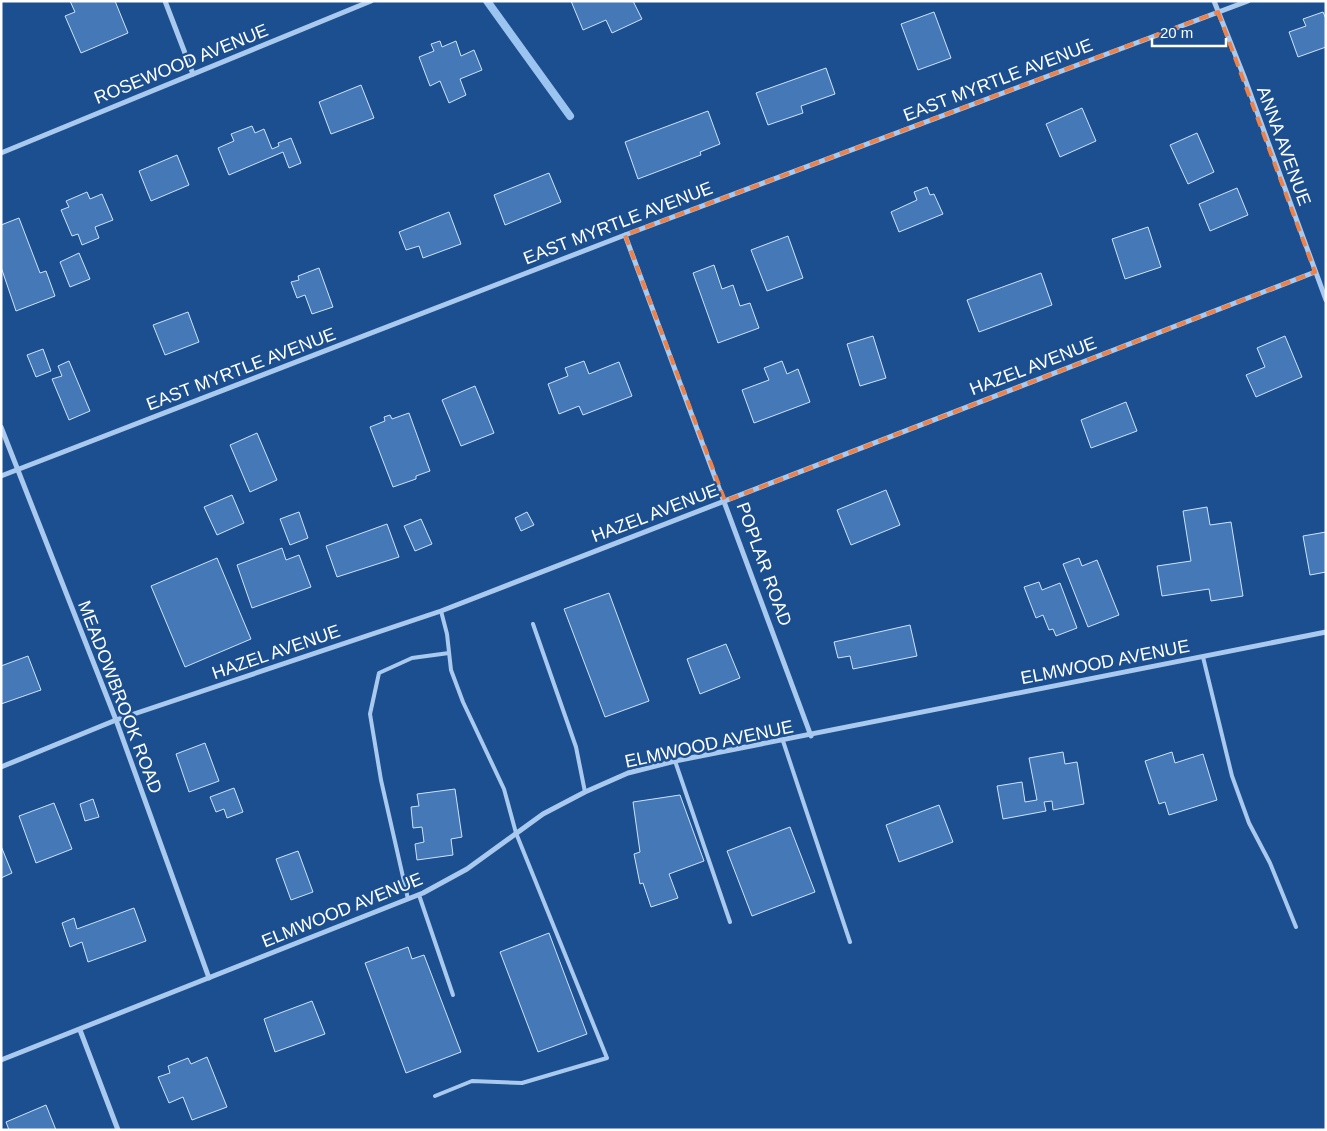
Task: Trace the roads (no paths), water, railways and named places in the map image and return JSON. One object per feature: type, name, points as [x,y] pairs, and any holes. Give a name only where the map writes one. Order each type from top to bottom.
[{"type":"street","points":[[165,1],[193,74]]},
{"type":"street","name":"ROSEWOOD AVENUE","points":[[1,153],[371,1]]},
{"type":"street","name":"ANNA AVENUE","points":[[1214,1],[1245,79],[1326,300]]},
{"type":"street","name":"EAST MYRTLE AVENUE","points":[[1,476],[625,235],[1248,1]]},
{"type":"street","name":"POPLAR ROAD","points":[[625,235],[811,736]]},
{"type":"street","name":"HAZEL AVENUE","points":[[1,767],[116,720],[441,611],[1315,272]]},
{"type":"street","name":"MEADOWBROOK ROAD","points":[[1,427],[116,720],[210,978]]},
{"type":"street","name":"ELMWOOD AVENUE","points":[[1,1060],[419,894],[467,869],[543,814],[585,792],[628,773],[675,761],[811,736],[1326,632]]},
{"type":"street","points":[[80,1030],[118,1130]]},
{"type":"lane","points":[[435,1096],[472,1081],[522,1084],[607,1058],[516,833],[504,789],[463,702],[451,670],[447,634],[441,611]]},
{"type":"lane","points":[[533,624],[576,747],[585,792]]},
{"type":"lane","points":[[408,899],[381,780],[370,714],[379,673],[412,658],[449,653]]},
{"type":"lane","points":[[1202,657],[1232,776],[1249,824],[1270,863],[1296,927]]},
{"type":"lane","points":[[783,741],[850,942]]},
{"type":"lane","points":[[675,761],[730,922]]},
{"type":"lane","points":[[419,894],[453,995]]},
{"type":"waterway","points":[[487,1],[570,116]]}]
